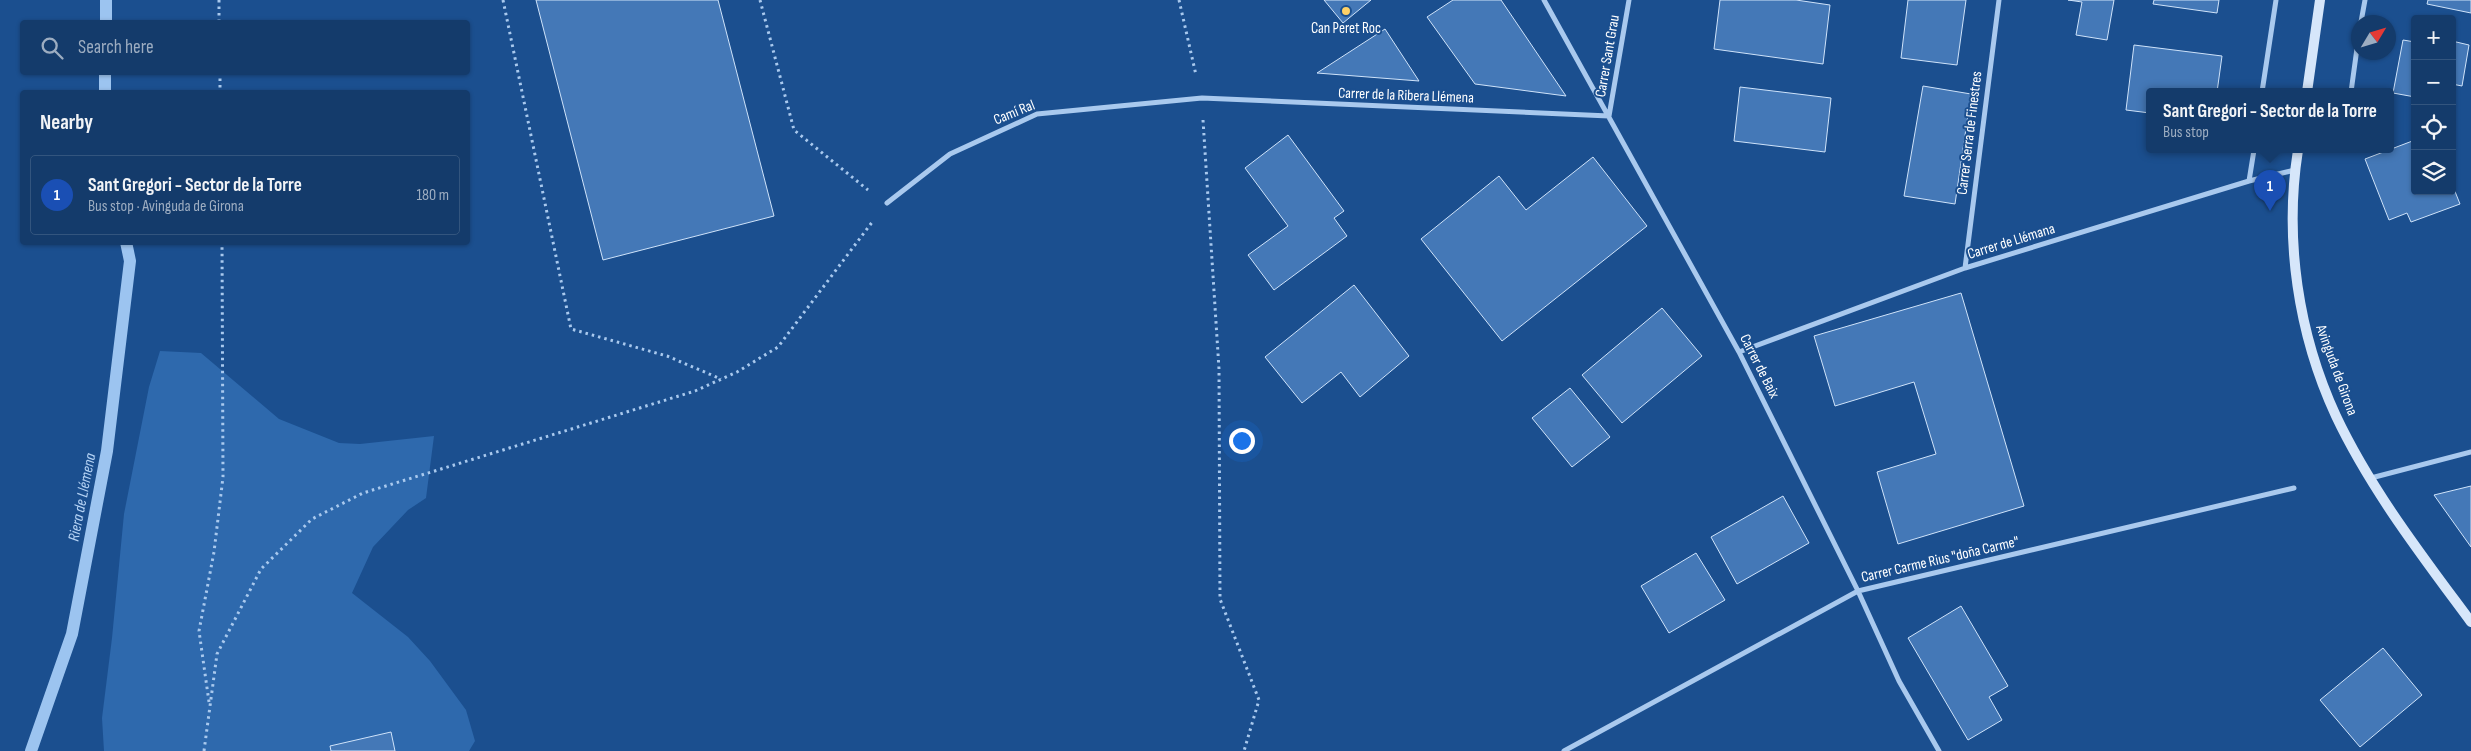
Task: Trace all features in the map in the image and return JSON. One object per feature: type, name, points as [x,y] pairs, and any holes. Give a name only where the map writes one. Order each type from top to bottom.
[{"type":"main road","points":[[2308,88],[2320,0]]},
{"type":"main road","name":"Avinguda de Girona","points":[[2298,153],[2292,232],[2303,321],[2317,368],[2336,416],[2371,478],[2471,622]]},
{"type":"street","name":"Carrer de Baix","points":[[1544,0],[1739,352],[1858,591],[1899,681],[1939,751]]},
{"type":"street","name":"Carrer Sant Grau","points":[[1609,116],[1630,0]]},
{"type":"street","name":"Carrer Serra de Finestres","points":[[1964,268],[1999,0]]},
{"type":"street","points":[[2263,88],[2276,0]]},
{"type":"street","points":[[2362,15],[2365,0]]},
{"type":"street","points":[[2352,88],[2355,60]]},
{"type":"street","name":"Camí Ral","points":[[887,203],[950,154],[1037,114],[1202,98]]},
{"type":"street","name":"Carrer de la Ribera Llémena","points":[[1202,98],[1609,116]]},
{"type":"street","points":[[2249,181],[2254,153]]},
{"type":"street","name":"Carrer de Llémana","points":[[1739,352],[1964,268],[2249,181],[2295,170]]},
{"type":"street","points":[[2371,478],[2471,452]]},
{"type":"street","name":"Carrer Carme Rius \"doña Carme\"","points":[[1564,751],[1858,591],[2294,488]]},
{"type":"path","points":[[219,0],[219,20]]},
{"type":"path","points":[[503,0],[571,329],[667,356],[721,379]]},
{"type":"path","points":[[204,751],[217,654],[261,569],[312,519],[363,493],[695,391],[721,379],[778,347],[887,203],[794,130],[760,0]]},
{"type":"path","points":[[1179,0],[1202,98],[1219,369],[1220,599],[1259,700],[1244,751]]},
{"type":"path","points":[[220,75],[220,90]]},
{"type":"path","points":[[210,708],[199,631],[214,552],[223,478],[222,245]]},
{"type":"shaded area","points":[[160,351],[201,353],[279,419],[339,443],[360,444],[434,436],[426,498],[408,510],[373,547],[352,593],[408,637],[430,661],[466,710],[475,741],[469,751],[104,751],[102,718],[124,514],[149,387]]},
{"type":"building","points":[[536,0],[718,0],[774,216],[603,260]]},
{"type":"building","name":"Can Peret Roc","points":[[1324,0],[1371,0],[1343,23]]},
{"type":"building","points":[[1453,0],[1501,0],[1566,96],[1475,84],[1427,17]]},
{"type":"building","points":[[1720,0],[1796,0],[1830,5],[1823,64],[1714,49]]},
{"type":"building","points":[[1908,0],[1966,0],[1957,65],[1901,58]]},
{"type":"building","points":[[2068,0],[2114,0],[2107,40],[2076,35],[2082,2]]},
{"type":"building","points":[[2154,0],[2219,0],[2217,13],[2153,4]]},
{"type":"building","points":[[2428,0],[2471,0],[2471,13],[2427,4]]},
{"type":"building","points":[[1385,29],[1419,81],[1317,73]]},
{"type":"building","points":[[2403,40],[2411,41],[2411,96],[2394,93]]},
{"type":"building","points":[[2456,42],[2469,45],[2462,86],[2456,85]]},
{"type":"building","points":[[2134,45],[2222,56],[2218,88],[2146,88],[2146,112],[2126,110]]},
{"type":"building","points":[[1923,86],[1971,94],[1955,204],[1904,196]]},
{"type":"building","points":[[1740,87],[1831,98],[1825,152],[1734,141]]},
{"type":"building","points":[[1288,135],[1344,211],[1334,218],[1347,236],[1274,290],[1248,255],[1288,226],[1245,168]]},
{"type":"building","points":[[2411,142],[2411,195],[2456,194],[2460,204],[2411,222],[2407,213],[2389,220],[2365,159],[2381,153],[2394,153],[2394,148]]},
{"type":"building","points":[[1593,157],[1647,226],[1502,341],[1421,239],[1499,176],[1526,210]]},
{"type":"building","points":[[1354,285],[1409,356],[1360,397],[1341,372],[1302,403],[1265,357]]},
{"type":"building","points":[[1961,293],[2024,506],[1898,544],[1877,472],[1936,454],[1914,382],[1835,406],[1814,336]]},
{"type":"building","points":[[1662,308],[1702,356],[1622,423],[1582,375]]},
{"type":"building","points":[[1570,388],[1610,437],[1572,467],[1532,418]]},
{"type":"building","points":[[2471,486],[2471,547],[2434,495]]},
{"type":"building","points":[[1783,496],[1809,543],[1737,584],[1711,537]]},
{"type":"building","points":[[1696,553],[1725,600],[1669,633],[1641,586]]},
{"type":"building","points":[[1961,606],[2008,686],[1989,697],[2002,720],[1968,740],[1908,638]]},
{"type":"building","points":[[2383,648],[2422,695],[2360,747],[2320,700]]},
{"type":"building","points":[[391,732],[395,751],[331,751],[330,746]]},
{"type":"waterway","name":"Riera de Llémena","points":[[106,0],[106,20]]},
{"type":"waterway","name":"Riera de Llémena","points":[[105,75],[105,90]]},
{"type":"waterway","name":"Riera de Llémena","points":[[31,751],[72,634],[107,451],[130,261],[127,245]]},
{"type":"place","name":"Can Peret Roc","points":[[1346,11]]},
{"type":"place","name":"Sant Gregori - Sector de la Torre","points":[[2270,211]]}]
